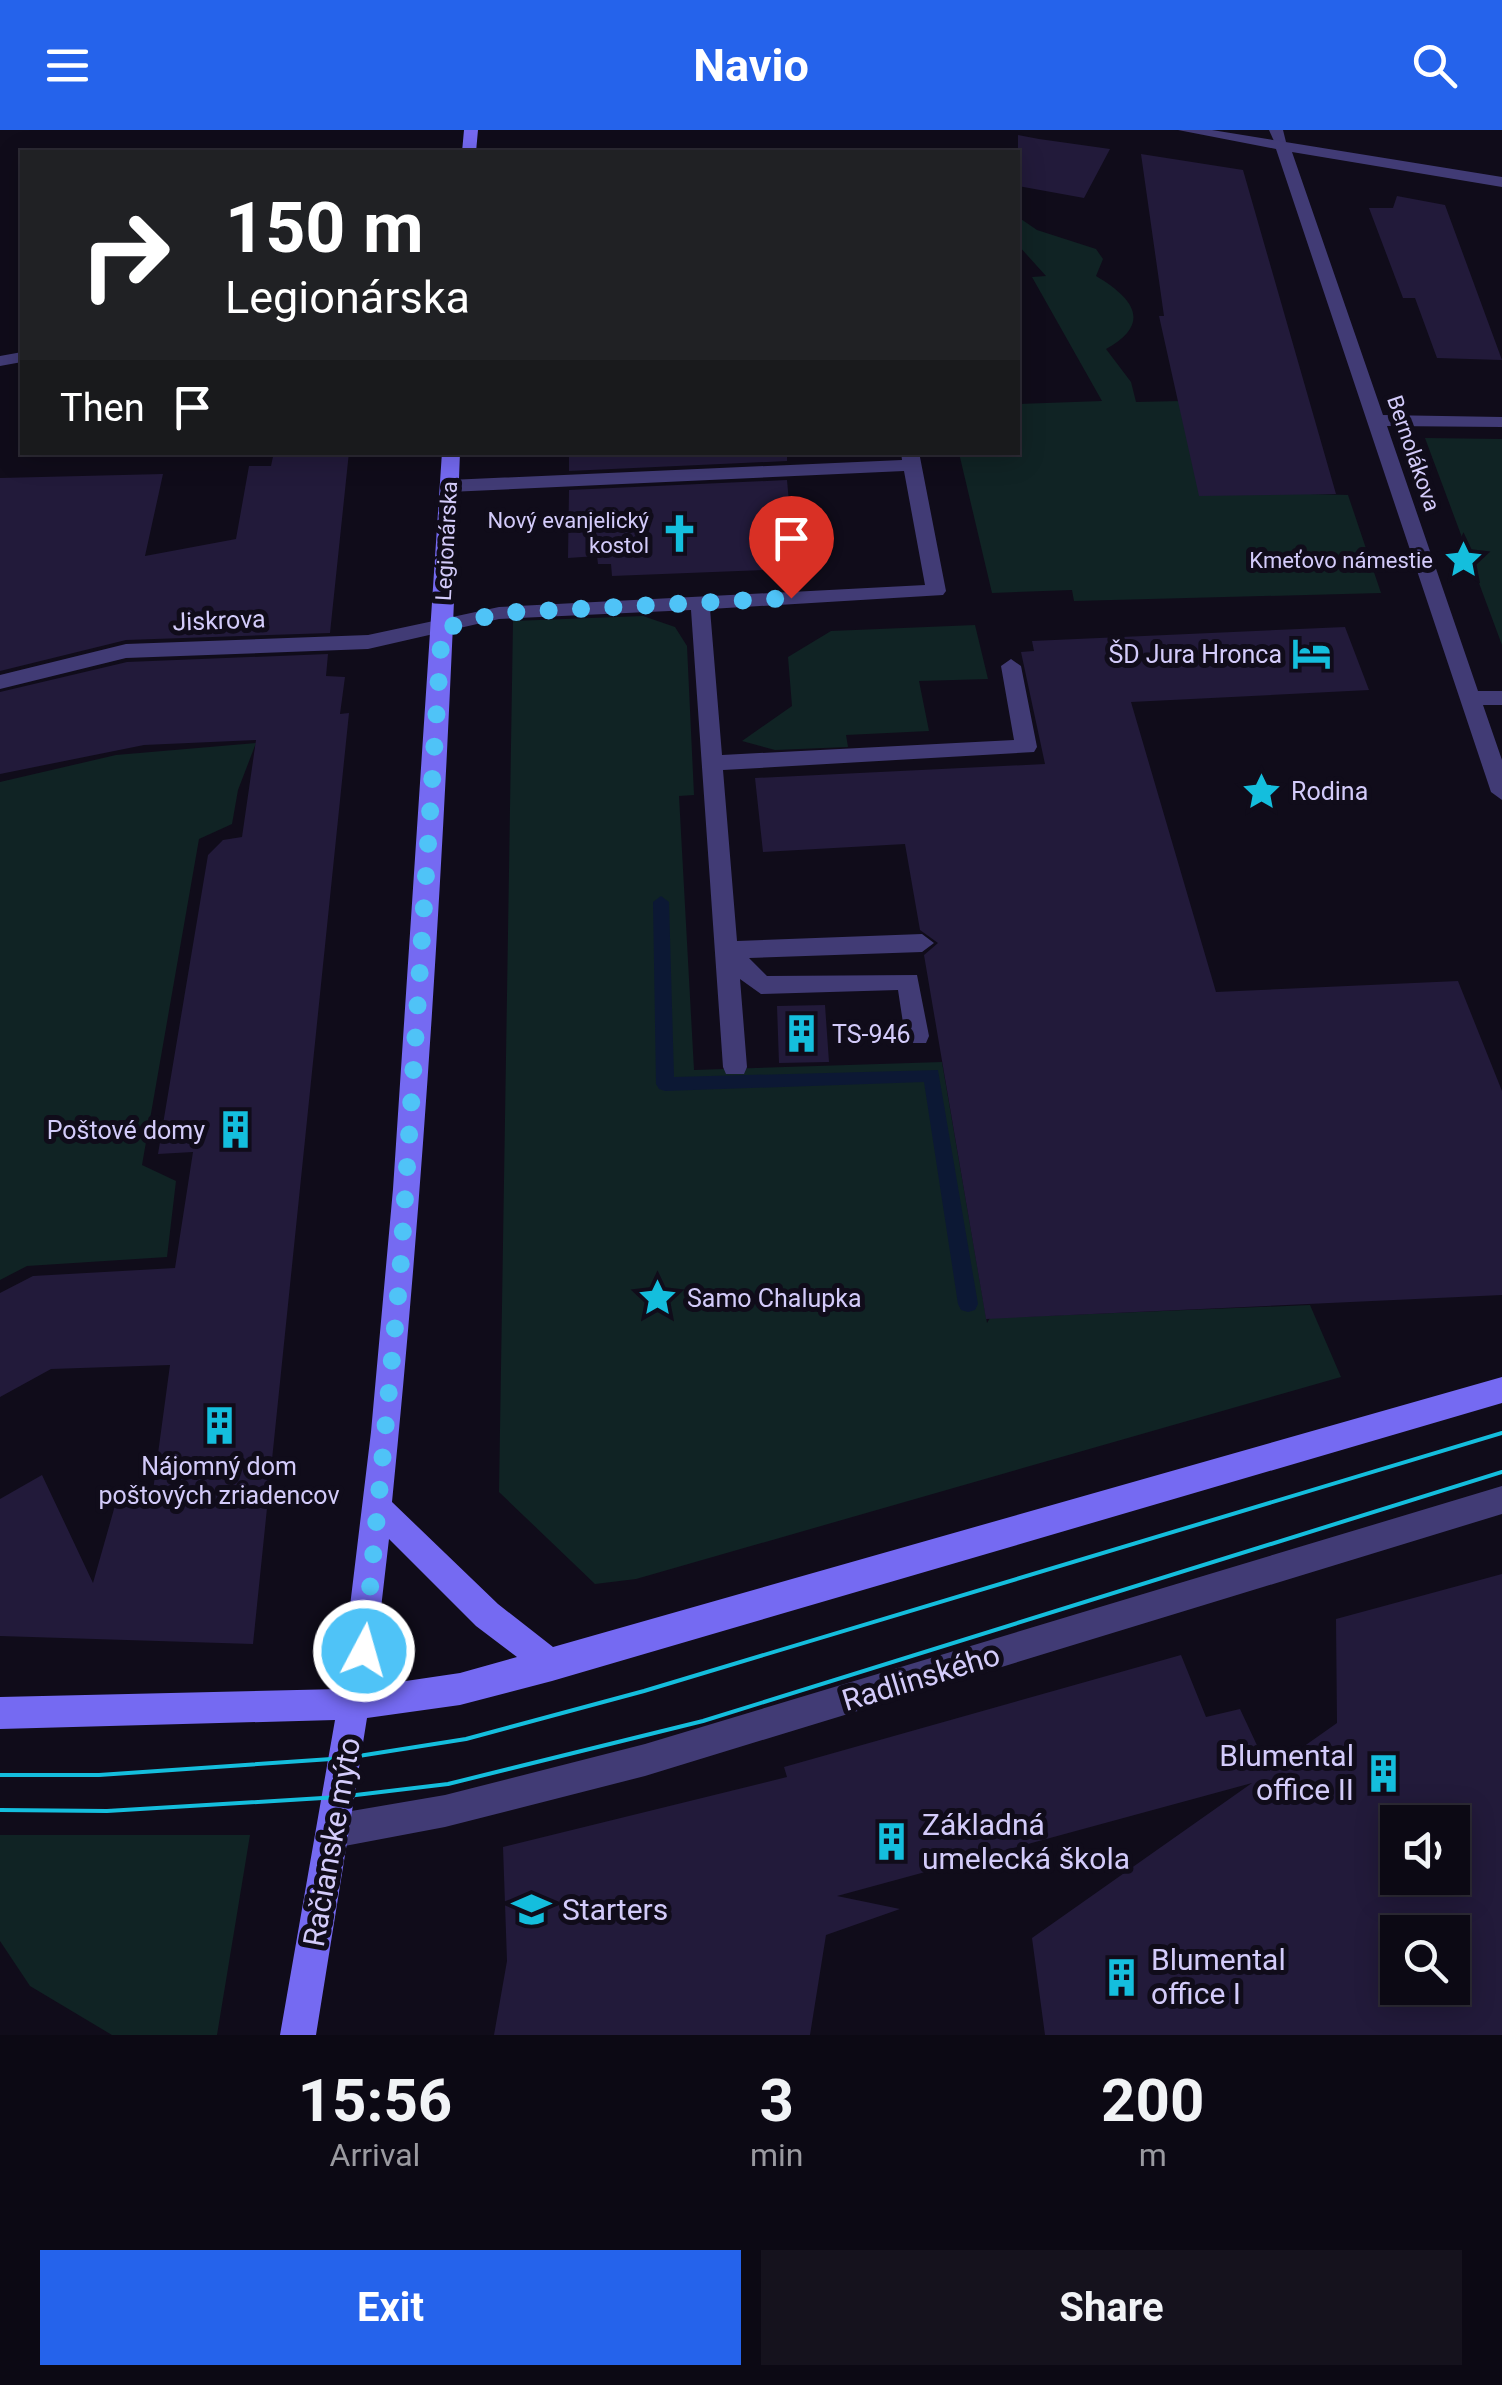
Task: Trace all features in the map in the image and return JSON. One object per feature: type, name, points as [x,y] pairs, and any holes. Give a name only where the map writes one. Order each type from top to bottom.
[{"type":"main road","name":"Legionárska","points":[[355,1704],[380,1510],[402,1256],[450,455]]},
{"type":"main road","points":[[355,1704],[460,1689],[552,1665],[1502,1390]]},
{"type":"main road","points":[[380,1510],[487,1614],[552,1665]]},
{"type":"main road","name":"Račianske mýto","points":[[0,1713],[355,1704],[298,2035]]},
{"type":"street","points":[[1185,130],[1280,138],[1502,182]]},
{"type":"street","name":"Bernolákova","points":[[1280,138],[1502,792]]},
{"type":"street","points":[[1376,420],[1502,422]]},
{"type":"street","points":[[450,486],[911,459]]},
{"type":"street","name":"Legionárska","points":[[442,629],[499,613],[936,590],[911,459]]},
{"type":"street","points":[[700,602],[735,1067]]},
{"type":"street","name":"Jiskrova","points":[[0,682],[126,652],[368,642],[442,629]]},
{"type":"street","points":[[712,764],[1026,746],[1011,666]]},
{"type":"street","points":[[1471,698],[1502,698]]},
{"type":"street","points":[[726,950],[922,943]]},
{"type":"street","points":[[726,950],[761,985],[909,981],[917,1036]]},
{"type":"street","name":"Radlinského","points":[[334,1831],[445,1811],[645,1760],[1502,1500]]},
{"type":"green space","points":[[1020,218],[1037,230],[1096,249],[1103,259],[1096,276],[1128,302],[1133,320],[1121,339],[1106,349],[1131,382],[1136,402],[1181,401],[1274,493],[1348,495],[1381,593],[1074,601],[1072,590],[992,593],[959,455],[1020,455],[1020,404],[1102,401],[1032,277],[1046,276],[1020,247]]},
{"type":"green space","points":[[1425,438],[1502,439],[1502,645]]},
{"type":"green space","points":[[643,616],[675,627],[687,646],[694,795],[679,796],[694,1070],[942,1062],[987,1323],[990,1318],[1310,1305],[1341,1377],[636,1579],[595,1584],[499,1492],[513,621]]},
{"type":"green space","points":[[975,625],[988,679],[919,681],[929,731],[846,735],[848,747],[775,750],[742,741],[792,706],[788,657],[831,631]]},
{"type":"green space","points":[[256,743],[238,790],[232,824],[199,839],[142,1165],[176,1181],[167,1257],[27,1266],[0,1280],[0,782],[116,755]]},
{"type":"green space","points":[[0,1835],[250,1835],[217,2035],[112,2035],[30,1986],[0,1941]]},
{"type":"building","points":[[1018,135],[1110,149],[1084,198],[1020,186]]},
{"type":"building","points":[[1141,154],[1243,170],[1336,494],[1199,496],[1159,316],[1164,316]]},
{"type":"building","points":[[1397,196],[1445,205],[1502,360],[1437,358],[1415,298],[1403,298],[1369,208],[1393,208]]},
{"type":"building","points":[[273,455],[349,455],[330,633],[126,640],[0,671],[0,478],[163,474],[145,556],[236,539],[249,466],[271,466]]},
{"type":"building","points":[[569,455],[787,455],[787,461],[569,471]]},
{"type":"building","name":"Nový evanjelický kostol","points":[[787,480],[794,557],[785,557],[786,569],[612,576],[611,564],[598,564],[597,556],[568,558],[569,490]]},
{"type":"building","points":[[1345,627],[1369,690],[1131,702],[1216,992],[1458,981],[1502,1091],[1502,1295],[986,1319],[924,955],[938,943],[920,930],[905,844],[763,852],[755,778],[1045,764],[1021,652],[1034,651],[1032,641]]},
{"type":"building","points":[[328,654],[326,676],[345,677],[340,714],[349,713],[253,1644],[0,1636],[0,1499],[42,1475],[93,1583],[118,1495],[152,1498],[170,1365],[51,1369],[0,1397],[0,1293],[33,1276],[175,1268],[193,1152],[158,1154],[208,855],[223,840],[242,837],[256,740],[144,745],[0,774],[0,692],[127,662]]},
{"type":"building","name":"TS-946","points":[[825,1005],[829,1062],[779,1063],[777,1006]]},
{"type":"building","points":[[1502,1574],[1502,2035],[1045,2035],[1032,1938],[1252,1783],[837,1896],[900,1909],[826,1935],[810,2035],[494,2035],[507,1961],[503,1847],[787,1777],[784,1767],[1181,1655],[1206,1717],[1240,1709],[1269,1771],[1337,1723],[1336,1619]]},
{"type":"waterway","points":[[661,902],[665,1084],[932,1075],[968,1304]]},
{"type":"tram line","points":[[0,1775],[99,1775],[346,1758],[466,1739],[644,1691],[1502,1433]]},
{"type":"tram line","points":[[0,1810],[107,1811],[339,1797],[448,1784],[703,1721],[1502,1472]]},
{"type":"place","name":"Nový evanjelický kostol","points":[[679,533]]},
{"type":"place","name":"Kmeťovo námestie","points":[[1463,560]]},
{"type":"place","name":"ŠD Jura Hronca","points":[[1312,654]]},
{"type":"place","name":"Rodina","points":[[1261,791]]},
{"type":"place","name":"TS-946","points":[[802,1034]]},
{"type":"place","name":"Poštové domy","points":[[235,1130]]},
{"type":"place","name":"Samo Chalupka","points":[[657,1298]]},
{"type":"place","name":"Nájomný dom poštových zriadencov","points":[[219,1425]]},
{"type":"place","name":"Blumental office II","points":[[1384,1773]]},
{"type":"place","name":"Základná umelecká škola","points":[[892,1842]]},
{"type":"place","name":"Starters","points":[[532,1910]]},
{"type":"place","name":"Blumental office I","points":[[1121,1977]]},
{"type":"route","points":[[364,1651],[400,1275],[442,629],[499,613],[791,598]]}]
